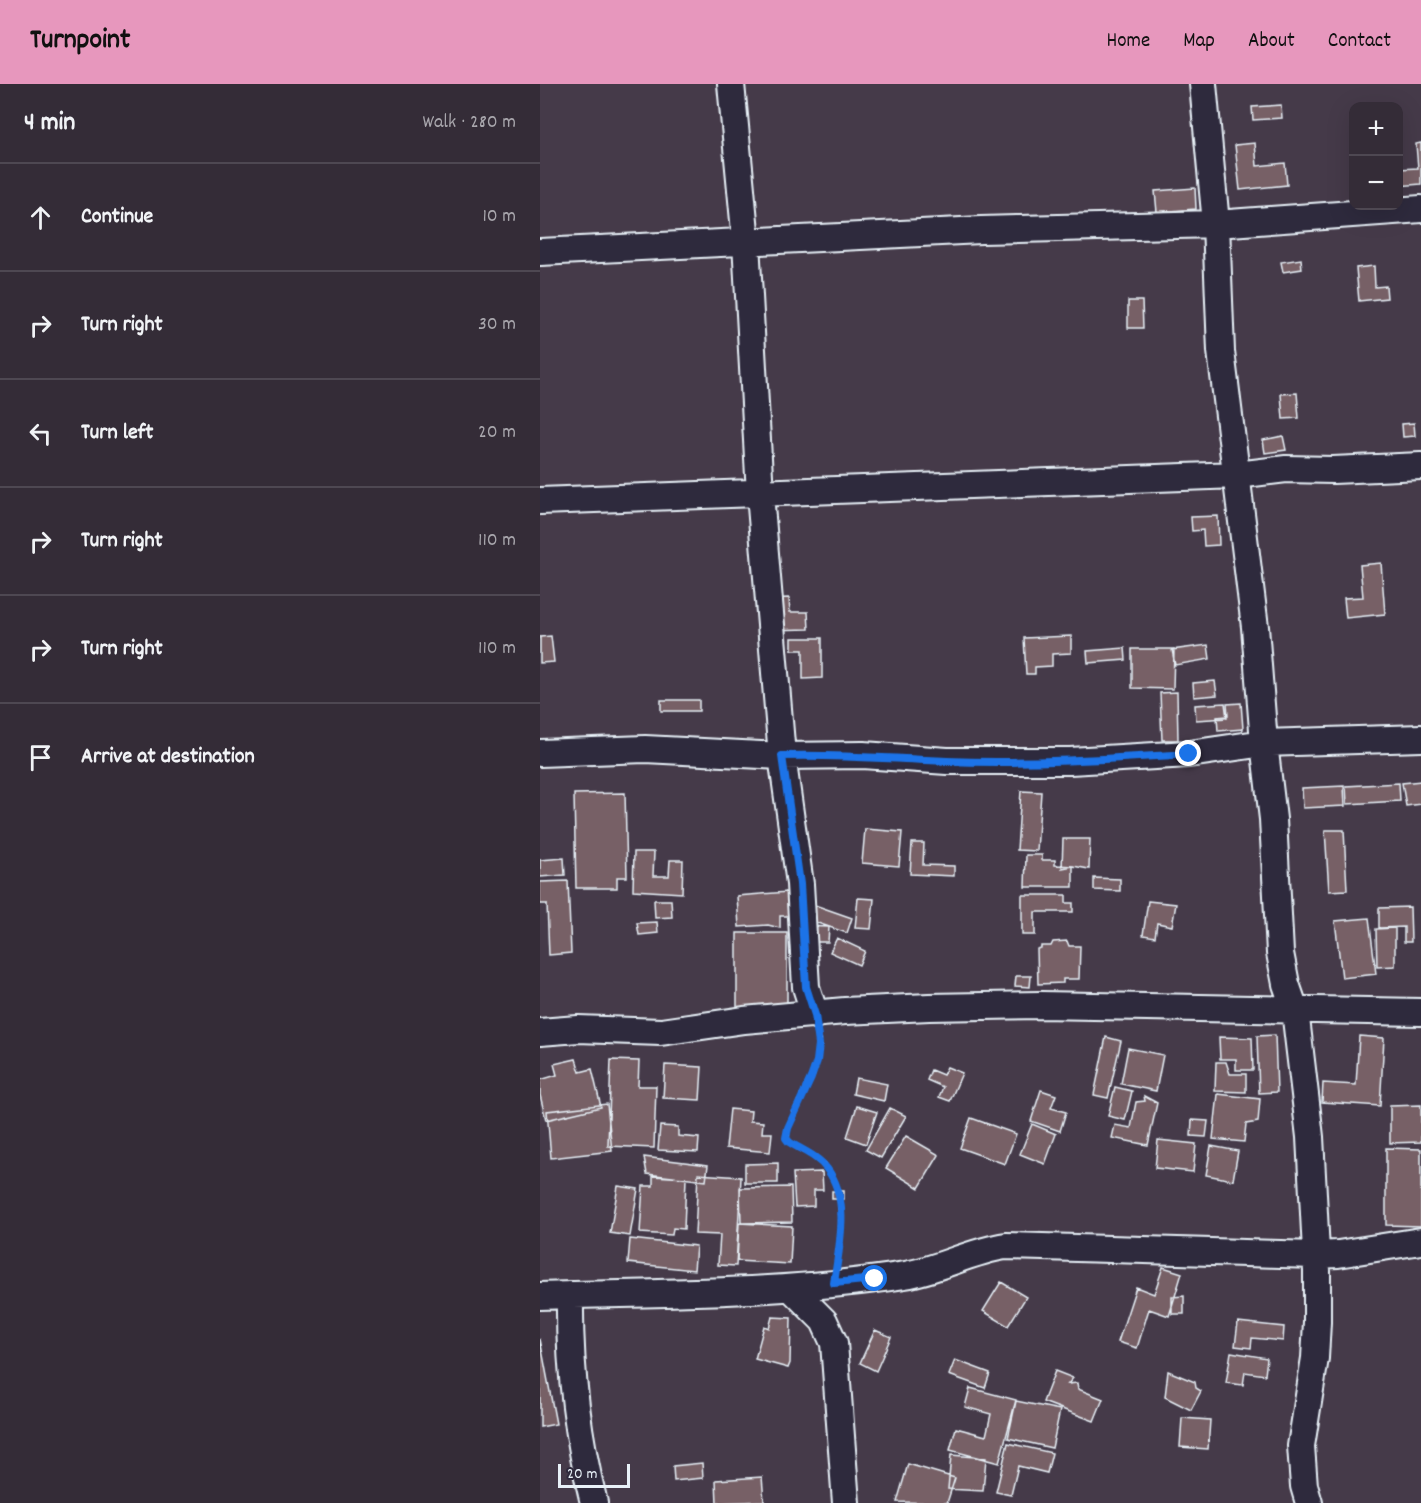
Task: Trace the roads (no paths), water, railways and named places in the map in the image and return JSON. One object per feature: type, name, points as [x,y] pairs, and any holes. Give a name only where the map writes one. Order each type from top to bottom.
[{"type":"street","points":[[730,84],[746,242],[760,494],[782,756],[800,884],[806,987],[815,1015]]},
{"type":"street","points":[[1203,84],[1216,224],[1221,351],[1255,627],[1264,744],[1274,819],[1280,954],[1286,984],[1295,1010],[1310,1137],[1316,1255],[1317,1337],[1301,1446],[1304,1486],[1309,1503]]},
{"type":"street","points":[[540,252],[981,230],[1216,224],[1421,209]]},
{"type":"street","points":[[540,501],[1237,475],[1286,469],[1333,470],[1421,466]]},
{"type":"street","points":[[540,753],[645,749],[782,756],[863,755],[947,761],[1071,761],[1189,754],[1264,744],[1421,738]]},
{"type":"street","points":[[540,1032],[578,1029],[661,1032],[744,1020],[856,1010],[1041,1005],[1421,1012]]},
{"type":"street","points":[[540,1296],[791,1288],[925,1271],[987,1249],[1006,1246],[1316,1255],[1338,1254],[1421,1241]]},
{"type":"street","points":[[791,1288],[824,1321],[834,1343],[846,1503]]},
{"type":"street","points":[[570,1295],[570,1324],[579,1433],[594,1503]]}]
